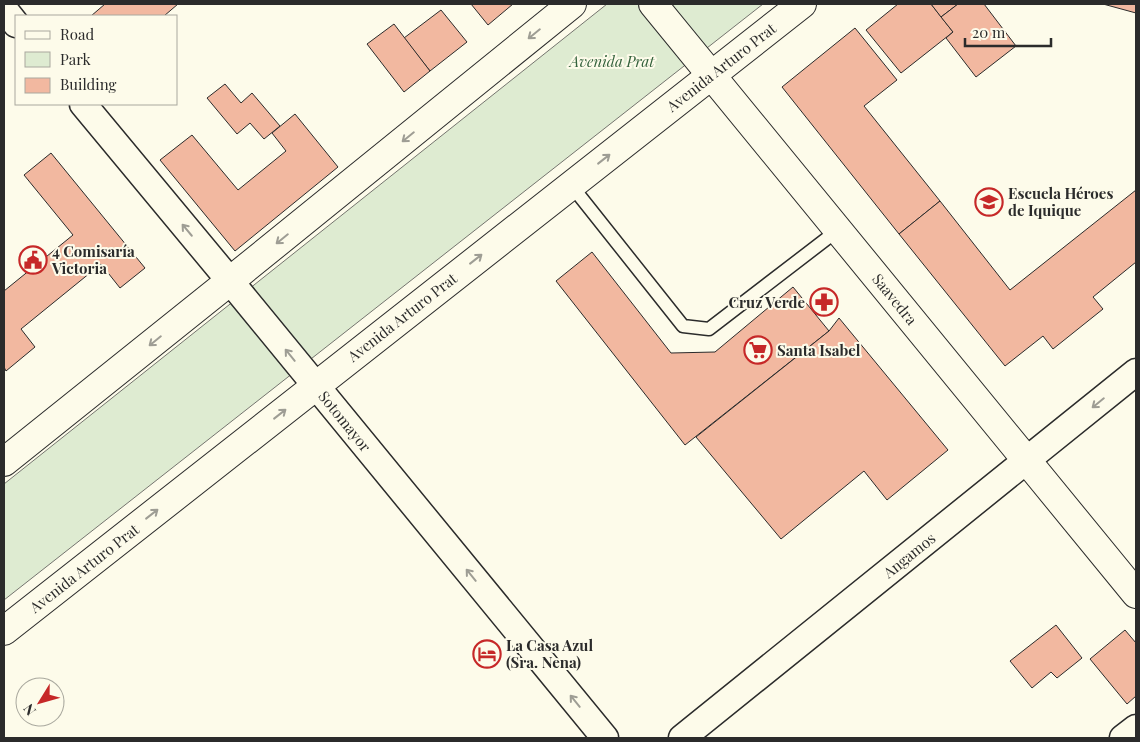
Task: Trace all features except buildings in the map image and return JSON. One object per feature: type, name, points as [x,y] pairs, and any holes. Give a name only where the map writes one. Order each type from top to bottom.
[{"type":"street","points":[[4,462],[572,4]]},
{"type":"street","name":"Saavedra","points":[[653,4],[1136,594]]},
{"type":"street","name":"Avenida Arturo Prat","points":[[4,631],[802,4]]},
{"type":"street","points":[[4,9],[15,23]]},
{"type":"street","name":"Sotomayor","points":[[83,105],[606,738]]},
{"type":"street","name":"Angamos","points":[[682,738],[1136,372]]},
{"type":"street","points":[[1123,738],[1136,728]]},
{"type":"lane","points":[[571,185],[683,326],[709,329],[838,230]]},
{"type":"green space","name":"Avenida Prat","points":[[607,4],[763,4],[4,600],[4,484]]},
{"type":"place","name":"Escuela Héroes de Iquique","points":[[989,202]]},
{"type":"place","name":"4 Comisaría Victoria","points":[[33,260]]},
{"type":"place","name":"Cruz Verde","points":[[824,302]]},
{"type":"place","name":"Santa Isabel","points":[[758,350]]},
{"type":"place","name":"La Casa Azul (Sra. Nena)","points":[[487,654]]}]
